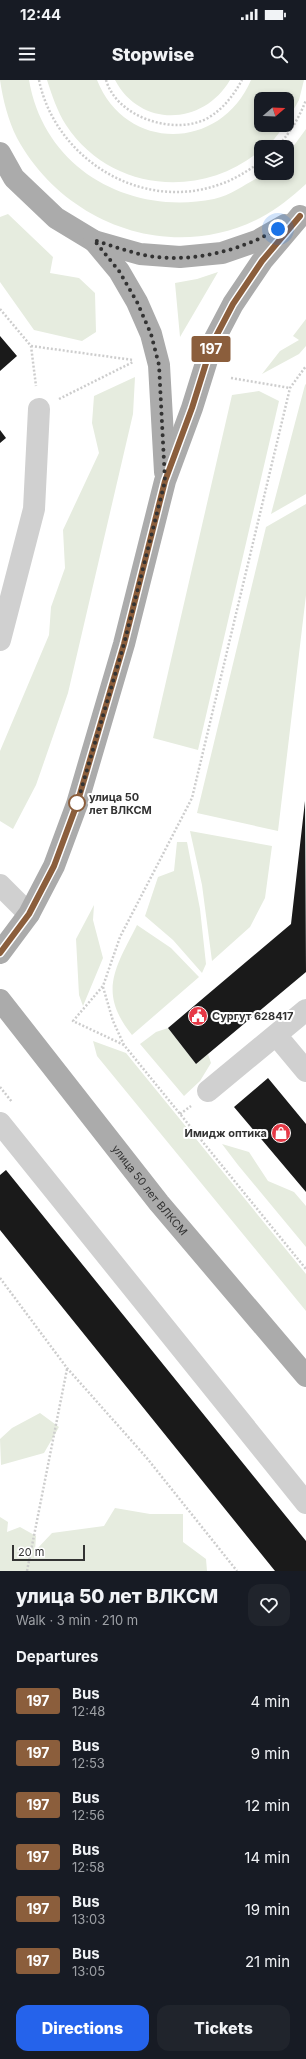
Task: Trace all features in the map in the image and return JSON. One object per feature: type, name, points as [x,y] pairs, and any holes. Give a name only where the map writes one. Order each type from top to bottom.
[{"type":"main road","points":[[0,153],[14,178],[56,218],[94,240],[140,254],[187,257],[222,252],[257,241],[303,214]]},
{"type":"main road","points":[[0,953],[29,914],[54,866],[77,804],[124,644],[165,481],[192,408],[212,344],[229,311],[262,261],[303,214]]},
{"type":"main road","points":[[94,240],[119,271],[137,302],[151,334],[159,365],[165,481]]},
{"type":"main road","name":"улица 50 лет ВЛКСМ","points":[[0,1000],[159,1203],[306,1376]]},
{"type":"lane","points":[[0,640],[34,509],[39,409]]},
{"type":"lane","points":[[0,885],[29,914]]},
{"type":"lane","points":[[208,1092],[306,1010]]},
{"type":"lane","points":[[276,1036],[306,1071]]},
{"type":"lane","points":[[0,1123],[306,1502]]},
{"type":"path","points":[[39,80],[51,117],[69,143],[92,164],[110,176],[133,185],[164,192],[195,191],[217,186],[241,176],[254,167]]},
{"type":"path","points":[[106,80],[108,86],[125,108],[152,122],[180,126],[207,118],[231,100],[242,80]]},
{"type":"path","points":[[284,140],[300,116],[306,100]]},
{"type":"path","points":[[0,309],[31,346],[39,409],[135,361],[31,346]]},
{"type":"path","points":[[124,1045],[73,1021],[103,986],[120,937],[192,798],[290,388],[306,366]]},
{"type":"path","points":[[232,378],[290,388]]},
{"type":"path","points":[[103,986],[113,1021],[124,1045],[306,1269]]},
{"type":"path","points":[[0,1278],[67,1368],[146,1457],[237,1571]]},
{"type":"path","points":[[27,1571],[67,1368]]},
{"type":"shaded area","points":[[0,80],[29,80],[38,111],[52,139],[72,161],[95,179],[122,192],[151,200],[182,202],[222,197],[254,180],[294,180],[294,145],[306,129],[306,184],[295,194],[260,218],[226,231],[191,237],[156,236],[122,228],[91,213],[62,193],[37,168],[17,138],[6,110]]},
{"type":"shaded area","points":[[47,80],[97,80],[111,104],[129,121],[151,131],[174,134],[197,130],[218,120],[237,103],[251,80],[304,80],[299,100],[294,109],[294,92],[254,92],[254,132],[279,132],[273,140],[254,140],[254,155],[237,166],[212,177],[185,182],[158,181],[131,176],[107,164],[85,147],[66,125],[57,109]]},
{"type":"shaded area","points":[[115,80],[230,80],[219,95],[205,106],[189,113],[172,115],[156,113],[140,107],[126,96]]},
{"type":"shaded area","points":[[8,214],[53,257],[50,273],[79,278],[95,293],[96,332],[82,341],[34,330],[0,282],[0,217]]},
{"type":"shaded area","points":[[218,272],[180,337],[175,283],[197,279]]},
{"type":"shaded area","points":[[306,319],[306,346],[299,354],[262,374],[280,351],[299,340],[293,336]]},
{"type":"shaded area","points":[[135,377],[133,414],[68,693],[36,785],[13,829],[0,821],[0,751],[49,635],[51,607],[65,568],[63,530],[99,453],[92,423],[94,396]]},
{"type":"shaded area","points":[[306,384],[306,494],[271,514],[305,385]]},
{"type":"shaded area","points":[[259,391],[279,401],[198,750],[153,738],[232,395]]},
{"type":"shaded area","points":[[306,504],[306,595],[278,831],[197,813],[266,527]]},
{"type":"shaded area","points":[[190,831],[272,846],[265,898],[250,927],[212,961],[202,885]]},
{"type":"shaded area","points":[[177,842],[187,842],[200,909],[206,964],[202,973],[173,940],[145,916],[158,877],[174,871]]},
{"type":"shaded area","points":[[94,905],[93,920],[103,958],[83,1006],[79,995],[76,939]]},
{"type":"shaded area","points":[[137,925],[171,948],[199,977],[132,1035],[121,1020],[115,1006],[113,992],[117,967]]},
{"type":"shaded area","points":[[168,1028],[196,1064],[208,1054],[211,1063],[200,1081],[184,1096],[140,1044],[156,1032]]},
{"type":"shaded area","points":[[93,1041],[126,1053],[306,1274],[306,1311],[97,1056]]},
{"type":"shaded area","points":[[222,1144],[249,1152],[268,1181],[294,1192],[306,1206],[306,1247],[238,1165]]},
{"type":"shaded area","points":[[40,1413],[59,1427],[44,1453],[1,1465],[0,1439],[12,1428]]},
{"type":"shaded area","points":[[115,1508],[150,1514],[183,1514],[183,1542],[206,1559],[207,1571],[0,1571],[0,1517],[8,1522],[7,1532],[20,1527],[36,1536],[35,1551],[52,1533],[104,1526]]},
{"type":"building","points":[[0,336],[17,356],[0,371]]},
{"type":"building","points":[[0,430],[6,438],[0,443]]},
{"type":"building","points":[[305,801],[306,972],[196,1064],[168,1028],[291,924]]},
{"type":"building","points":[[268,1078],[306,1124],[306,1192],[234,1107]]},
{"type":"building","points":[[6,1170],[306,1541],[306,1571],[275,1571],[0,1230],[0,1175]]},
{"type":"bus line","name":"197","points":[[0,953],[29,914],[54,866],[77,804],[124,644],[165,481],[192,408],[212,344],[233,304],[262,261],[300,216]]},
{"type":"place","name":"улица 50 лет ВЛКСМ","points":[[77,803]]},
{"type":"place","name":"Сургут 628417","points":[[198,1016]]},
{"type":"place","name":"Имидж оптика","points":[[281,1133]]},
{"type":"route","points":[[77,803],[124,644],[165,481],[159,365],[151,334],[137,302],[119,271],[94,240],[140,254],[180,258],[222,252],[257,241],[278,229]]}]
